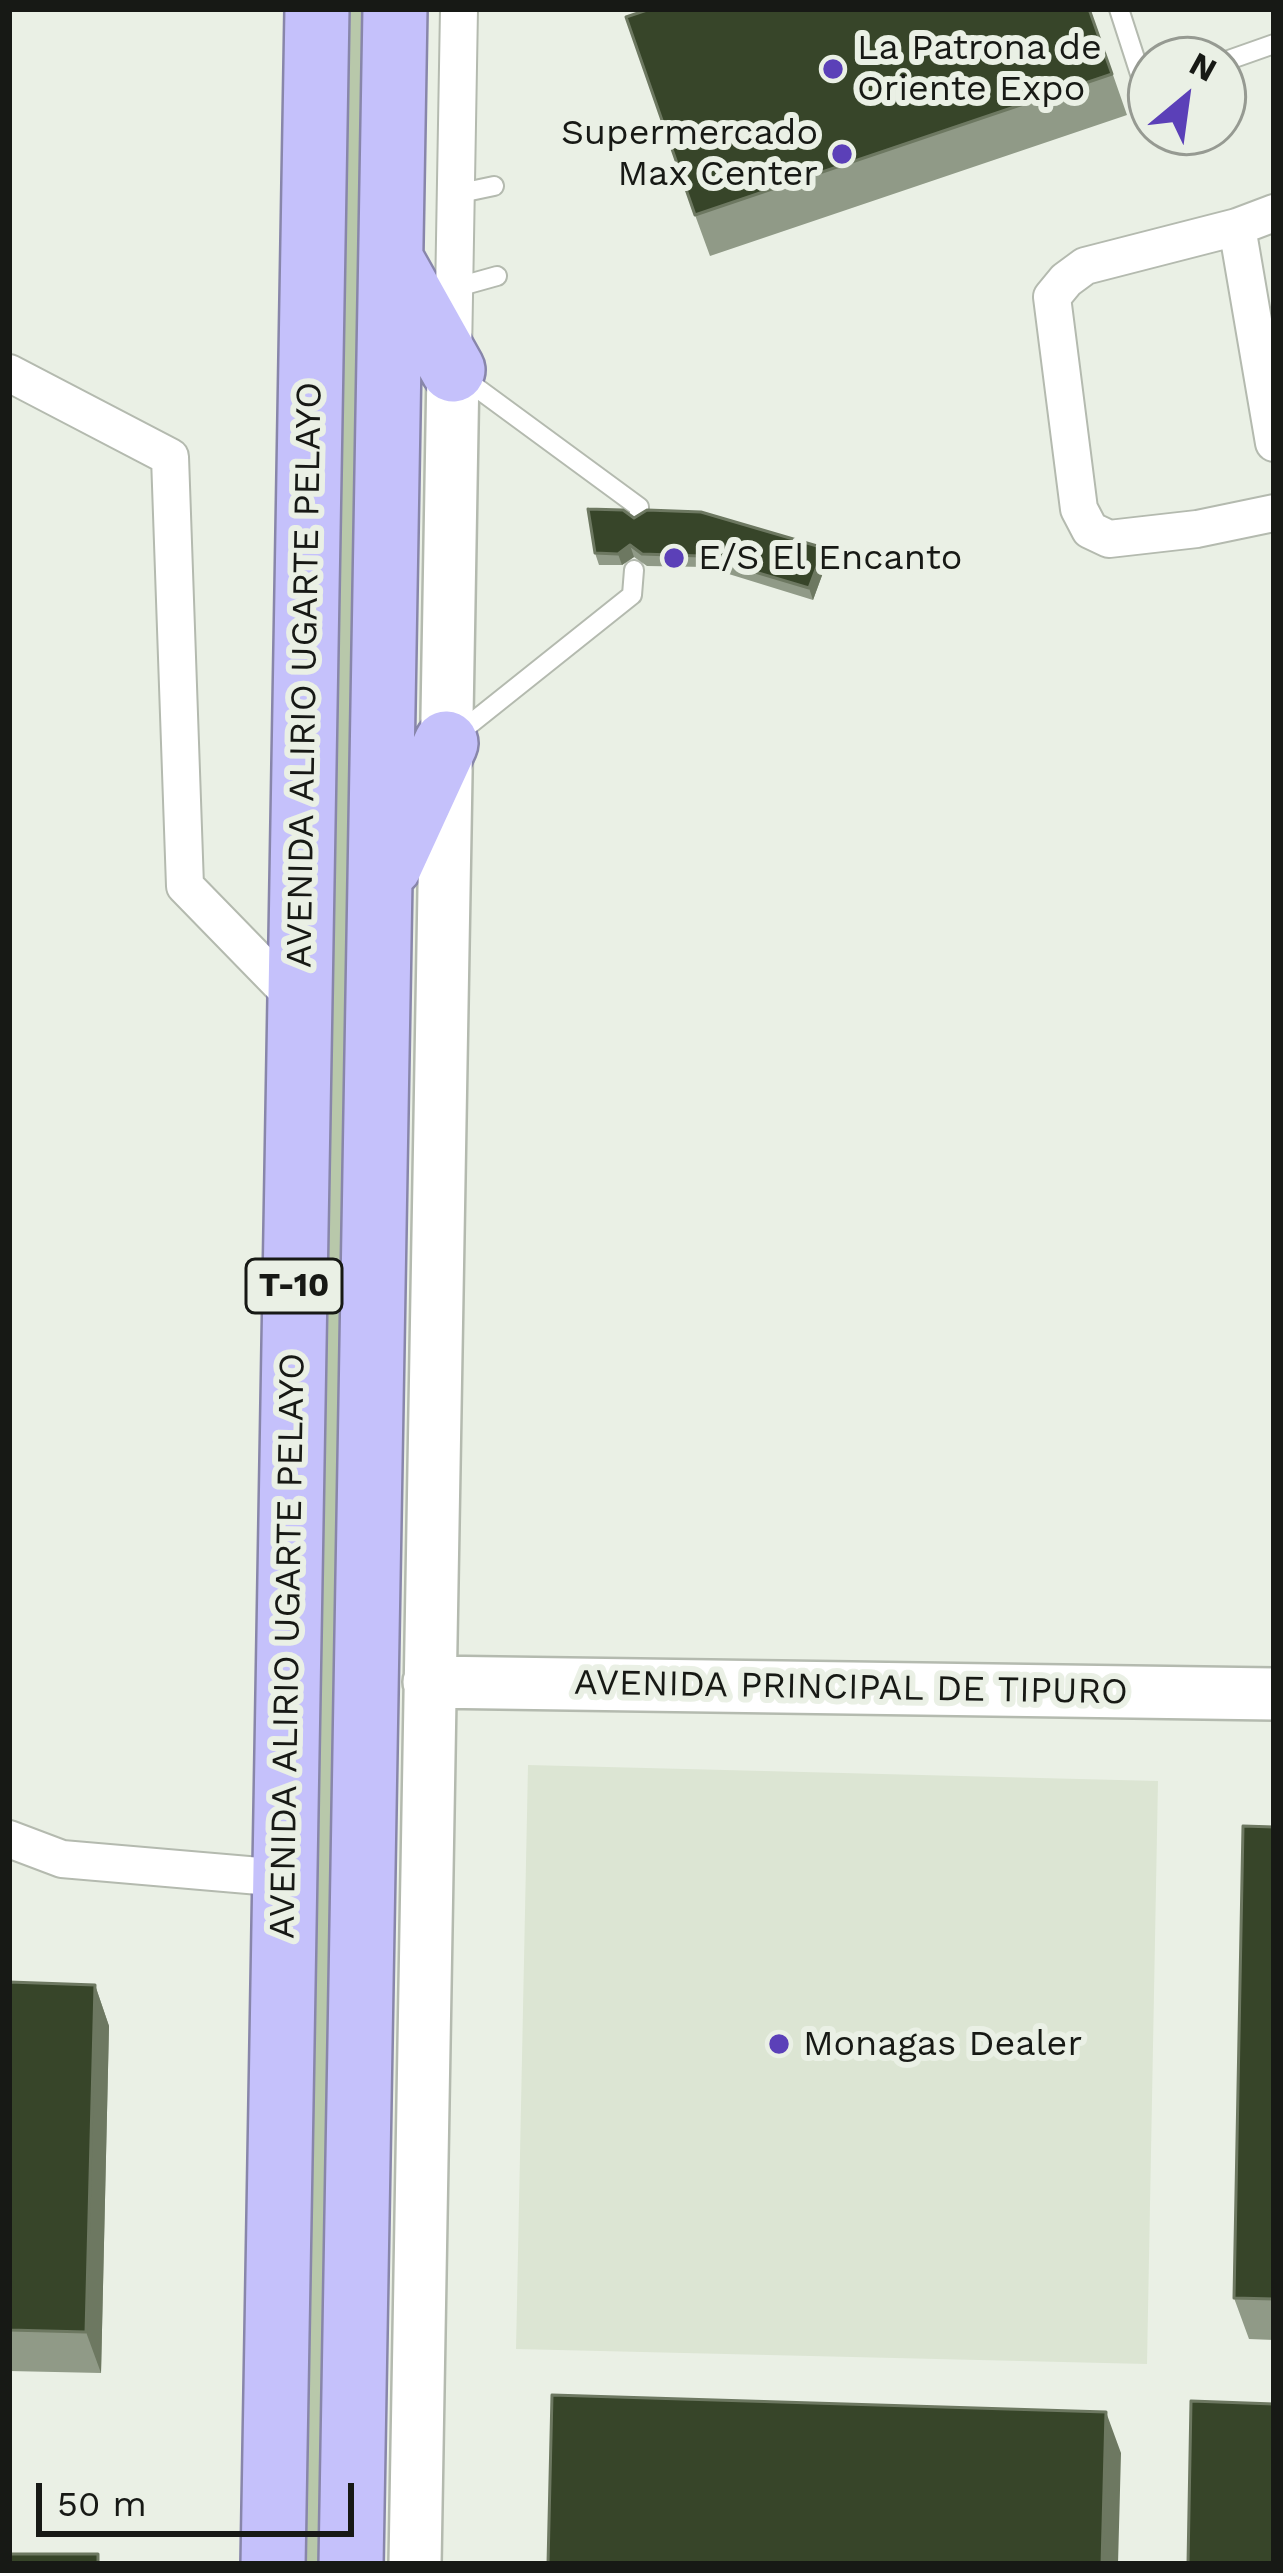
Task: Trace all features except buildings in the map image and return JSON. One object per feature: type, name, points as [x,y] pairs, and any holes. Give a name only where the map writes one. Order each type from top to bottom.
[{"type":"highway","name":"AVENIDA ALIRIO UGARTE PELAYO","points":[[273,2564],[317,9]]},
{"type":"highway","name":"T-10","points":[[351,2564],[395,9]]},
{"type":"highway","points":[[391,259],[453,370]]},
{"type":"highway","points":[[379,888],[446,743]]},
{"type":"main road","points":[[415,2564],[453,370]]},
{"type":"main road","name":"AVENIDA PRINCIPAL DE TIPURO","points":[[429,1682],[1274,1694]]},
{"type":"street","points":[[453,370],[459,9]]},
{"type":"street","points":[[1274,214],[1085,266],[1052,297],[1079,509],[1090,530],[1109,539],[1196,529],[1274,513]]},
{"type":"street","points":[[1237,227],[1274,443]]},
{"type":"street","points":[[9,373],[170,457],[185,886],[299,1004]]},
{"type":"street","points":[[9,1839],[62,1859],[283,1878]]},
{"type":"lane","points":[[456,194],[494,186]]},
{"type":"lane","points":[[454,288],[497,276]]},
{"type":"lane","points":[[453,370],[639,507],[639,516]]},
{"type":"lane","points":[[446,743],[632,595],[634,570]]},
{"type":"shaded area","points":[[528,1765],[1158,1781],[1147,2364],[516,2349]]},
{"type":"green space","points":[[349,9],[368,9],[323,2564],[304,2564]]},
{"type":"place","name":"La Patrona de Oriente Expo","points":[[833,69]]},
{"type":"place","name":"Supermercado Max Center","points":[[842,154]]},
{"type":"place","name":"E/S El Encanto","points":[[674,558]]},
{"type":"place","name":"Monagas Dealer","points":[[779,2044]]}]
